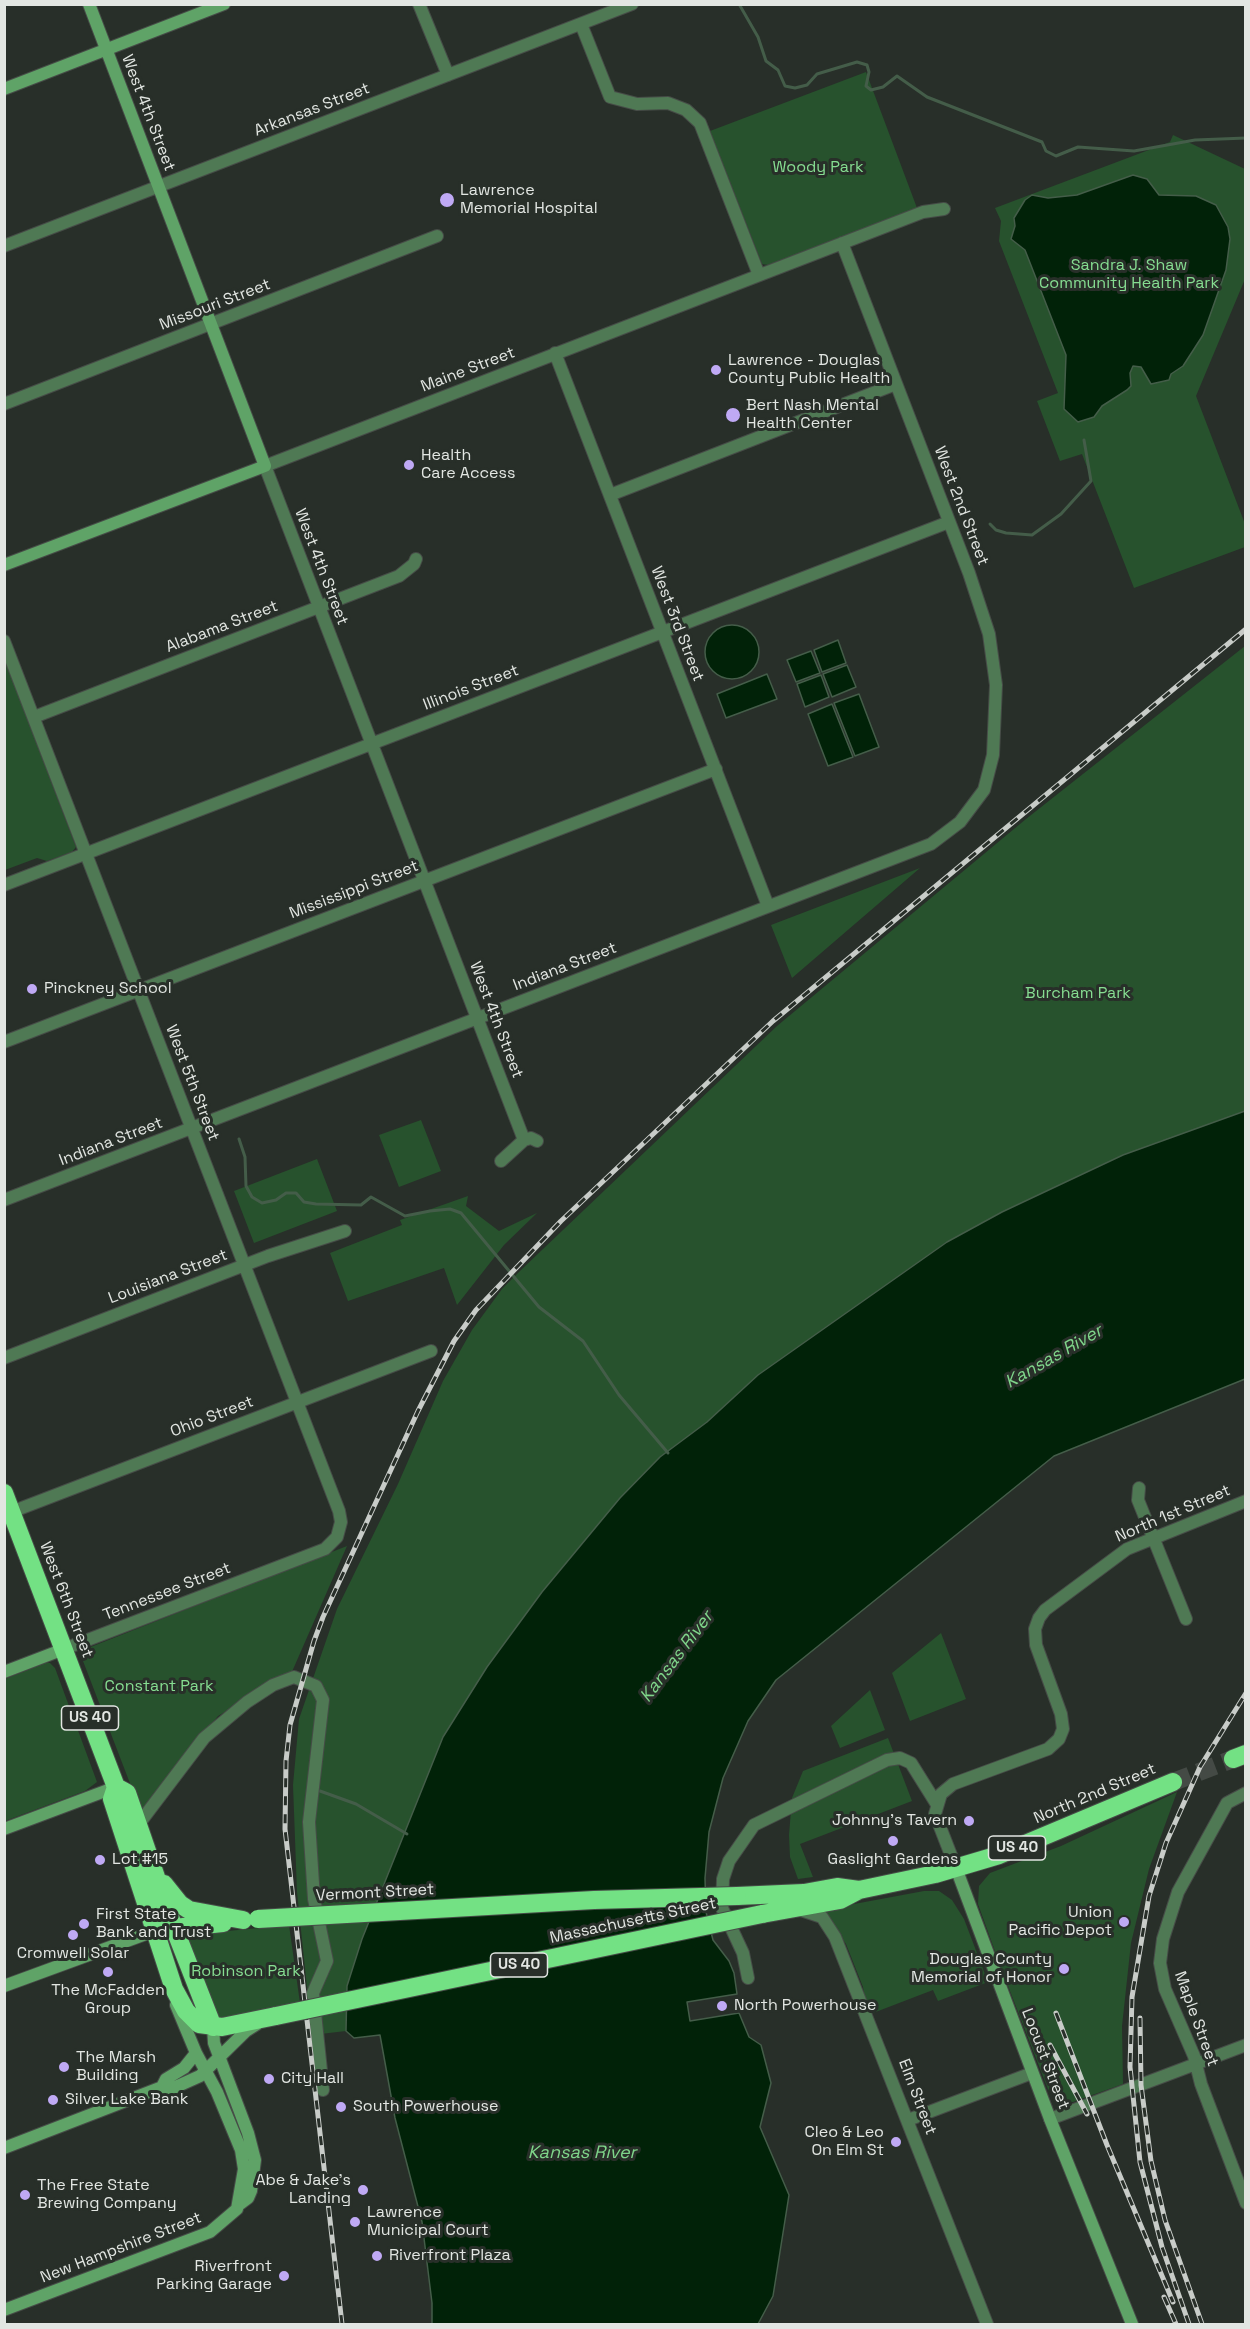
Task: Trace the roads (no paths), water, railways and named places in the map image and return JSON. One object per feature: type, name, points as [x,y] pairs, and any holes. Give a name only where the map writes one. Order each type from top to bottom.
[{"type":"highway","name":"West 6th Street","points":[[4,1493],[8,1513],[64,1649],[116,1787],[112,1799],[174,1989],[190,2016],[200,2024],[213,2027]]},
{"type":"highway","name":"North 2nd Street","points":[[762,1914],[840,1900],[860,1890],[956,1868],[1026,1845],[1173,1782]]},
{"type":"highway","name":"West 6th Street","points":[[116,1787],[127,1793],[174,1928],[213,2027]]},
{"type":"highway","name":"US 40","points":[[153,1867],[170,1893],[185,1908],[251,1919]]},
{"type":"highway","name":"North 2nd Street","points":[[759,1895],[804,1893],[837,1887],[860,1890]]},
{"type":"highway","name":"Vermont Street","points":[[154,1931],[251,1919],[594,1900],[759,1895]]},
{"type":"highway","name":"Massachusetts Street","points":[[213,2027],[271,2017],[762,1914]]},
{"type":"street","name":"West 4th Street","points":[[89,4],[524,1140]]},
{"type":"street","points":[[4,89],[224,4]]},
{"type":"street","points":[[419,4],[448,75]]},
{"type":"street","name":"Arkansas Street","points":[[4,246],[632,4]]},
{"type":"street","points":[[581,24],[610,97],[637,104],[668,103],[686,110],[700,123],[759,275]]},
{"type":"street","name":"Maine Street","points":[[4,566],[923,212],[944,209]]},
{"type":"street","name":"Missouri Street","points":[[4,404],[437,236]]},
{"type":"street","name":"West 2nd Street","points":[[842,243],[981,607],[993,652],[996,685],[994,742],[984,790]]},
{"type":"street","name":"West 3rd Street","points":[[555,354],[768,906]]},
{"type":"street","points":[[610,495],[896,384]]},
{"type":"street","name":"Illinois Street","points":[[4,885],[949,522]]},
{"type":"street","name":"Alabama Street","points":[[34,717],[399,576],[414,564],[416,558]]},
{"type":"street","name":"West 5th Street","points":[[4,641],[339,1511],[341,1522],[337,1538]]},
{"type":"street","name":"Mississippi Street","points":[[4,1042],[716,769]]},
{"type":"street","name":"Indiana Street","points":[[4,1200],[931,844],[960,822],[984,790]]},
{"type":"street","points":[[501,1161],[524,1140],[537,1141]]},
{"type":"street","name":"Louisiana Street","points":[[4,1358],[246,1265],[345,1231]]},
{"type":"street","name":"Ohio Street","points":[[8,1513],[431,1351]]},
{"type":"street","points":[[1139,1488],[1138,1500],[1186,1619]]},
{"type":"street","name":"North 1st Street","points":[[936,1803],[945,1790],[953,1784],[1048,1749],[1060,1736],[1063,1719],[1036,1645],[1035,1629],[1045,1610],[1119,1554],[1153,1537],[1245,1501]]},
{"type":"street","name":"Tennessee Street","points":[[4,1672],[325,1549],[337,1538]]},
{"type":"street","points":[[138,1825],[204,1738],[246,1702],[273,1685],[294,1677],[316,1686],[323,1700],[309,1822],[314,1899],[327,1961],[313,1994],[322,2090]]},
{"type":"street","points":[[748,1978],[743,1953],[722,1908],[723,1889],[729,1861],[754,1826],[887,1760],[900,1758],[911,1763],[936,1803]]},
{"type":"street","points":[[4,1829],[116,1787]]},
{"type":"street","name":"Maple Street","points":[[1245,1793],[1233,1797],[1218,1818],[1178,1892],[1162,1946],[1160,1963],[1162,1982],[1196,2064],[1201,2084],[1245,2203]]},
{"type":"street","name":"Locust Street","points":[[936,1803],[935,1814],[1032,2073],[1132,2325]]},
{"type":"street","name":"Elm Street","points":[[788,1909],[813,1912],[828,1924],[866,2012],[987,2325]]},
{"type":"street","name":"Vermont Street","points":[[4,1986],[154,1931]]},
{"type":"street","name":"West 6th Street","points":[[174,1989],[177,2009],[196,2053],[218,2092],[241,2150],[244,2169],[240,2204]]},
{"type":"street","name":"Massachusetts Street","points":[[4,2148],[162,2087],[171,2089],[206,2071],[246,2031],[271,2017]]},
{"type":"street","name":"West 6th Street","points":[[213,2027],[214,2043],[219,2057]]},
{"type":"street","points":[[1050,2119],[1245,2045]]},
{"type":"street","name":"Massachusetts Street","points":[[162,2087],[166,2079],[184,2068],[196,2053]]},
{"type":"street","name":"New Hampshire Street","points":[[4,2310],[210,2232],[234,2213],[248,2198],[255,2160],[248,2133],[219,2057]]},
{"type":"street","points":[[908,2120],[1032,2073]]},
{"type":"water","points":[[1133,175],[1147,179],[1159,195],[1196,196],[1216,205],[1228,227],[1230,239],[1226,270],[1203,335],[1183,366],[1171,374],[1169,380],[1151,384],[1141,367],[1133,366],[1130,373],[1131,386],[1102,406],[1094,417],[1078,422],[1064,409],[1066,355],[1025,250],[1011,239],[1015,226],[1014,218],[1025,200],[1032,195],[1048,198],[1077,195]]},
{"type":"water","points":[[732,625],[742,627],[751,633],[757,642],[759,652],[757,662],[751,671],[742,677],[732,679],[722,677],[713,671],[707,662],[705,652],[707,642],[713,633],[722,627]]},
{"type":"water","points":[[838,640],[846,663],[822,672],[814,650]]},
{"type":"water","points":[[811,651],[820,673],[796,682],[787,660]]},
{"type":"water","points":[[847,665],[856,687],[832,697],[823,674]]},
{"type":"water","points":[[767,674],[777,699],[726,718],[717,694]]},
{"type":"water","points":[[821,675],[829,697],[805,707],[797,684]]},
{"type":"water","points":[[859,694],[879,747],[855,756],[834,703]]},
{"type":"water","points":[[832,704],[853,757],[828,766],[808,714]]},
{"type":"water","name":"Kansas River","points":[[1245,1111],[1245,1379],[1054,1456],[776,1680],[748,1721],[723,1778],[709,1832],[705,1878],[706,1912],[713,1940],[729,1961],[734,1973],[737,1994],[687,2002],[690,2021],[739,2013],[749,2037],[761,2045],[771,2083],[760,2127],[789,2195],[773,2296],[758,2324],[432,2324],[432,2303],[422,2222],[395,2118],[380,2035],[354,2038],[346,2031],[347,1986],[362,1939],[443,1737],[487,1667],[542,1592],[620,1498],[660,1457],[707,1422],[758,1375],[947,1242],[1002,1212],[1123,1155]]},
{"type":"waterway","points":[[739,4],[758,37],[766,61],[778,70],[785,86],[795,88],[807,85],[817,74],[857,62],[867,65],[869,72],[866,86],[871,90],[883,87],[897,76],[927,97],[1042,142],[1046,151],[1056,156],[1078,147],[1134,151],[1195,140],[1246,138]]},
{"type":"waterway","points":[[990,524],[996,530],[1006,533],[1032,535],[1061,514],[1091,481],[1084,440]]},
{"type":"waterway","points":[[239,1139],[245,1157],[246,1186],[252,1197],[262,1203],[276,1200],[286,1193],[296,1193],[304,1202],[316,1204],[361,1205],[371,1197],[405,1216],[450,1209],[461,1213],[539,1307],[583,1341],[619,1395],[668,1453]]},
{"type":"waterway","points":[[320,1791],[356,1804],[407,1834]]},
{"type":"tunnel","points":[[1173,1782],[1233,1759]]},
{"type":"railway","points":[[342,2324],[285,1829],[286,1761],[290,1725],[323,1617],[418,1411],[454,1341],[476,1310],[561,1221],[773,1021],[1246,629]]},
{"type":"railway","points":[[1189,2324],[1162,2247],[1140,2162],[1130,2067],[1132,1997],[1149,1896],[1166,1843],[1200,1767],[1246,1693]]},
{"type":"railway","points":[[1056,2013],[1107,2145],[1173,2302]]},
{"type":"railway","points":[[1140,2018],[1141,2085],[1151,2161],[1165,2220],[1202,2324]]},
{"type":"railway","points":[[1050,2045],[1087,2114]]},
{"type":"railway","points":[[1164,2297],[1176,2324]]},
{"type":"place","name":"Lawrence Memorial Hospital","points":[[447,200]]},
{"type":"place","name":"Lawrence - Douglas County Public Health","points":[[716,370]]},
{"type":"place","name":"Bert Nash Mental Health Center","points":[[733,415]]},
{"type":"place","name":"Health Care Access","points":[[409,465]]},
{"type":"place","name":"Pinckney School","points":[[32,989]]},
{"type":"place","name":"Johnny's Tavern","points":[[969,1821]]},
{"type":"place","name":"Gaslight Gardens","points":[[893,1841]]},
{"type":"place","name":"Lot #15","points":[[100,1860]]},
{"type":"place","name":"Union Pacific Depot","points":[[1124,1922]]},
{"type":"place","name":"First State Bank and Trust","points":[[84,1924]]},
{"type":"place","name":"Cromwell Solar","points":[[73,1935]]},
{"type":"place","name":"Douglas County Memorial of Honor","points":[[1064,1969]]},
{"type":"place","name":"The McFadden Group","points":[[108,1972]]},
{"type":"place","name":"North Powerhouse","points":[[722,2006]]},
{"type":"place","name":"The Marsh Building","points":[[64,2067]]},
{"type":"place","name":"City Hall","points":[[269,2079]]},
{"type":"place","name":"Silver Lake Bank","points":[[53,2100]]},
{"type":"place","name":"South Powerhouse","points":[[341,2107]]},
{"type":"place","name":"Cleo & Leo On Elm St","points":[[896,2142]]},
{"type":"place","name":"Abe & Jake's Landing","points":[[363,2190]]},
{"type":"place","name":"The Free State Brewing Company","points":[[25,2195]]},
{"type":"place","name":"Lawrence Municipal Court","points":[[355,2222]]},
{"type":"place","name":"Riverfront Plaza","points":[[377,2256]]},
{"type":"place","name":"Riverfront Parking Garage","points":[[284,2276]]},
{"type":"park label","name":"Woody Park","points":[[818,168]]},
{"type":"park label","name":"Sandra J. Shaw Community Health Park","points":[[1129,275]]},
{"type":"park label","name":"Burcham Park","points":[[1078,994]]},
{"type":"park label","name":"Constant Park","points":[[159,1687]]},
{"type":"park label","name":"Robinson Park","points":[[246,1972]]}]
